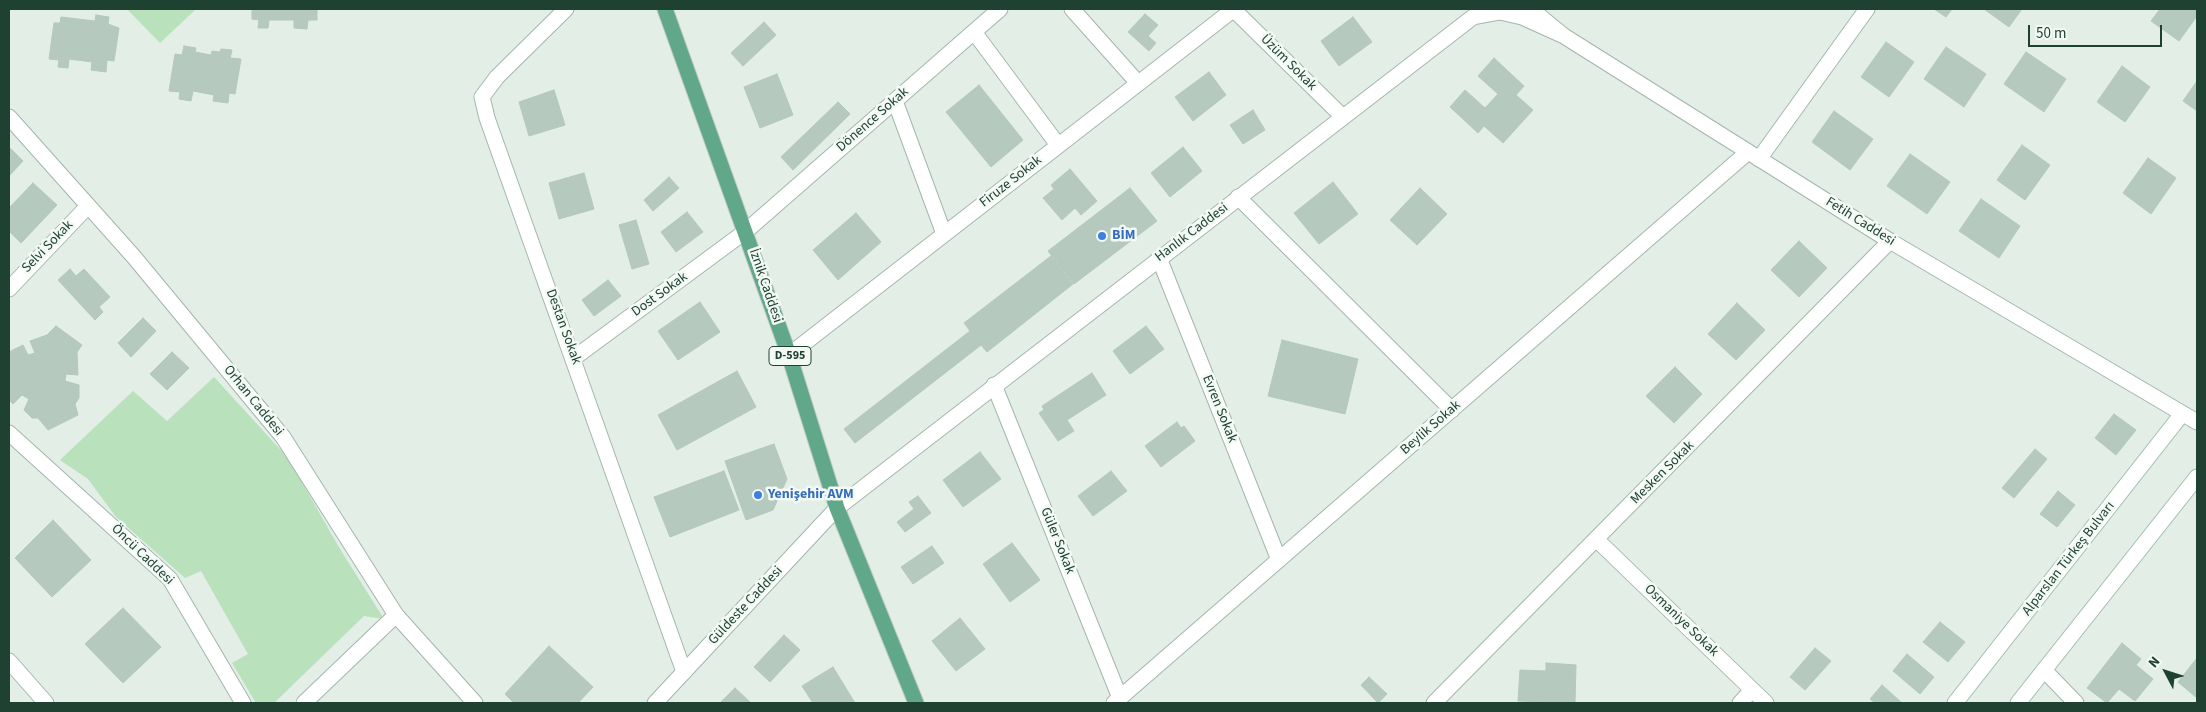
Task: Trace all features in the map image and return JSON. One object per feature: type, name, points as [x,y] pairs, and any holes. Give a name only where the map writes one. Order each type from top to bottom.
[{"type":"main road","name":"İznik Caddesi","points":[[665,9],[789,355],[836,508],[916,703]]},
{"type":"street","name":"Destan Sokak","points":[[566,9],[497,77],[482,97],[487,118],[574,358],[684,672]]},
{"type":"street","name":"Dönence Sokak","points":[[746,231],[1000,9]]},
{"type":"street","points":[[1072,9],[1138,83]]},
{"type":"street","name":"Firuze Sokak","points":[[789,355],[1233,9]]},
{"type":"street","name":"Üzüm Sokak","points":[[1233,9],[1343,117]]},
{"type":"street","name":"Fetih Caddesi","points":[[1532,9],[1564,36],[1890,241],[2197,422]]},
{"type":"street","name":"Beylik Sokak","points":[[1117,700],[1452,410],[1754,155],[1867,9]]},
{"type":"street","name":"Hanlık Caddesi","points":[[836,508],[1478,13],[1500,12],[1522,17],[1564,36]]},
{"type":"street","points":[[974,32],[1058,145]]},
{"type":"street","points":[[895,102],[944,234]]},
{"type":"street","name":"Orhan Caddesi","points":[[9,116],[134,257],[283,437],[396,615],[475,703]]},
{"type":"street","points":[[1238,197],[1452,410]]},
{"type":"street","name":"Selvi Sokak","points":[[10,285],[88,206]]},
{"type":"street","name":"Dost Sokak","points":[[574,358],[746,231]]},
{"type":"street","name":"Mesken Sokak","points":[[1434,703],[1597,540],[1890,241]]},
{"type":"street","name":"Evren Sokak","points":[[1159,258],[1279,560]]},
{"type":"street","name":"Güler Sokak","points":[[994,385],[1117,700]]},
{"type":"street","name":"Alparslan Türkeş Bulvarı","points":[[1955,703],[2182,414]]},
{"type":"street","name":"Öncü Caddesi","points":[[9,433],[170,579],[243,703]]},
{"type":"street","points":[[2018,703],[2197,478]]},
{"type":"street","name":"Güldeste Caddesi","points":[[657,702],[836,508]]},
{"type":"street","name":"Osmaniye Sokak","points":[[1597,540],[1766,703]]},
{"type":"street","points":[[304,703],[396,615]]},
{"type":"street","points":[[9,661],[46,703]]},
{"type":"street","points":[[2044,670],[2076,703]]},
{"type":"street","points":[[1740,703],[1752,690]]},
{"type":"green space","points":[[127,9],[196,9],[160,43]]},
{"type":"green space","points":[[214,377],[288,458],[340,549],[384,619],[364,616],[274,703],[256,703],[232,663],[248,654],[201,571],[185,578],[116,517],[88,479],[60,460],[133,391],[167,421]]},
{"type":"building","points":[[252,9],[317,9],[317,20],[308,20],[307,29],[294,28],[294,20],[269,20],[268,28],[258,28],[259,20],[252,19]]},
{"type":"building","points":[[1934,9],[1952,9],[1946,17]]},
{"type":"building","points":[[1984,9],[2022,9],[2009,27]]},
{"type":"building","points":[[2160,9],[2197,9],[2197,16],[2179,41],[2151,21]]},
{"type":"building","points":[[1145,14],[1158,25],[1148,36],[1156,43],[1149,51],[1128,32]]},
{"type":"building","points":[[96,15],[109,17],[108,24],[119,28],[114,61],[107,60],[106,72],[91,70],[92,62],[69,59],[68,68],[58,67],[59,60],[49,59],[54,23],[60,23],[61,17],[95,21]]},
{"type":"building","points":[[1353,17],[1372,42],[1339,66],[1321,41]]},
{"type":"building","points":[[764,22],[776,35],[743,66],[731,53]]},
{"type":"building","points":[[1886,42],[1914,62],[1889,97],[1861,77]]},
{"type":"building","points":[[184,46],[196,48],[195,52],[211,55],[212,51],[220,52],[221,49],[232,50],[230,58],[241,59],[235,94],[229,93],[228,103],[213,101],[214,95],[193,91],[191,101],[179,99],[180,92],[169,91],[175,54],[182,55]]},
{"type":"building","points":[[1946,47],[1986,74],[1964,107],[1924,79]]},
{"type":"building","points":[[2026,52],[2066,79],[2044,112],[2004,84]]},
{"type":"building","points":[[1494,58],[1524,86],[1516,95],[1533,110],[1503,143],[1484,126],[1478,133],[1450,107],[1465,90],[1485,108],[1498,94],[1478,76]]},
{"type":"building","points":[[2122,66],[2150,87],[2125,122],[2097,102]]},
{"type":"building","points":[[1209,72],[1226,95],[1193,121],[1175,97]]},
{"type":"building","points":[[777,74],[793,115],[760,128],[744,87]]},
{"type":"building","points":[[2197,81],[2197,111],[2183,101]]},
{"type":"building","points":[[979,85],[1023,140],[991,167],[946,112]]},
{"type":"building","points":[[554,90],[565,125],[529,136],[519,102]]},
{"type":"building","points":[[838,102],[850,114],[793,170],[781,157]]},
{"type":"building","points":[[1253,110],[1265,130],[1243,144],[1230,125]]},
{"type":"building","points":[[1834,111],[1873,139],[1850,170],[1812,142]]},
{"type":"building","points":[[2022,145],[2050,165],[2025,200],[1997,180]]},
{"type":"building","points":[[9,147],[23,161],[9,176]]},
{"type":"building","points":[[1183,147],[1202,171],[1170,197],[1151,173]]},
{"type":"building","points":[[1910,154],[1950,182],[1927,214],[1887,186]]},
{"type":"building","points":[[2148,158],[2176,178],[2151,214],[2123,193]]},
{"type":"building","points":[[1070,169],[1097,201],[1081,215],[1075,208],[1062,220],[1043,198],[1054,189],[1051,185]]},
{"type":"building","points":[[584,173],[594,209],[559,219],[549,183]]},
{"type":"building","points":[[669,177],[679,188],[653,211],[644,200]]},
{"type":"building","points":[[1333,182],[1358,214],[1319,244],[1294,213]]},
{"type":"building","points":[[33,183],[57,205],[21,243],[9,231],[9,208]]},
{"type":"building","points":[[1130,188],[1157,221],[1074,284],[1048,251]]},
{"type":"building","points":[[1420,188],[1447,214],[1417,245],[1390,220]]},
{"type":"building","points":[[1981,199],[2020,226],[1999,258],[1959,231]]},
{"type":"building","points":[[687,212],[703,232],[676,252],[661,232]]},
{"type":"building","points":[[856,213],[881,242],[838,280],[813,250]]},
{"type":"building","points":[[636,220],[649,264],[632,269],[619,225]]},
{"type":"building","points":[[1799,241],[1827,268],[1799,297],[1771,270]]},
{"type":"building","points":[[1051,256],[1073,284],[987,352],[981,345],[855,443],[844,429],[970,331],[964,323]]},
{"type":"building","points":[[70,269],[76,276],[84,269],[110,297],[99,307],[103,312],[95,320],[58,280]]},
{"type":"building","points":[[608,280],[621,296],[594,316],[582,300]]},
{"type":"building","points":[[700,302],[720,332],[678,360],[658,331]]},
{"type":"building","points":[[1737,303],[1765,330],[1736,360],[1708,334]]},
{"type":"building","points":[[143,318],[156,331],[131,357],[118,343]]},
{"type":"building","points":[[56,326],[82,345],[77,352],[78,375],[66,374],[65,381],[79,385],[79,398],[75,404],[78,415],[48,430],[38,418],[32,418],[24,410],[29,399],[22,395],[13,404],[9,400],[9,352],[23,345],[28,355],[35,353],[30,341],[47,335]]},
{"type":"building","points":[[1146,326],[1164,349],[1130,374],[1113,351]]},
{"type":"building","points":[[1282,340],[1358,359],[1345,414],[1268,396]]},
{"type":"building","points":[[172,352],[189,368],[167,390],[150,374]]},
{"type":"building","points":[[1675,367],[1702,394],[1674,423],[1646,396]]},
{"type":"building","points":[[737,371],[756,407],[677,450],[658,415]]},
{"type":"building","points":[[1092,373],[1106,395],[1067,420],[1074,431],[1058,441],[1039,413],[1044,410],[1042,406]]},
{"type":"building","points":[[2114,414],[2136,430],[2116,455],[2095,438]]},
{"type":"building","points":[[1177,422],[1181,428],[1184,426],[1195,441],[1161,467],[1145,446]]},
{"type":"building","name":"Yenişehir AVM","points":[[774,444],[787,479],[773,510],[746,520],[725,461]]},
{"type":"building","points":[[2035,449],[2047,459],[2014,498],[2002,488]]},
{"type":"building","points":[[980,452],[1001,479],[963,507],[943,480]]},
{"type":"building","points":[[724,471],[739,510],[670,537],[654,497]]},
{"type":"building","points":[[1111,471],[1127,491],[1093,516],[1078,496]]},
{"type":"building","points":[[2058,491],[2075,505],[2057,527],[2040,514]]},
{"type":"building","points":[[918,496],[931,513],[905,532],[897,522],[914,509],[909,502]]},
{"type":"building","points":[[53,520],[91,560],[52,597],[15,558]]},
{"type":"building","points":[[1012,543],[1040,580],[1010,602],[983,564]]},
{"type":"building","points":[[932,546],[944,563],[913,584],[901,567]]},
{"type":"building","points":[[123,608],[161,647],[123,683],[85,644]]},
{"type":"building","points":[[960,618],[985,649],[956,671],[932,641]]},
{"type":"building","points":[[1940,622],[1965,642],[1948,662],[1923,642]]},
{"type":"building","points":[[784,635],[800,650],[770,682],[754,667]]},
{"type":"building","points":[[2122,643],[2141,659],[2136,665],[2153,679],[2135,701],[2119,689],[2107,703],[2087,688]]},
{"type":"building","points":[[549,646],[593,687],[578,703],[514,703],[505,694]]},
{"type":"building","points":[[1815,648],[1831,661],[1805,690],[1790,677]]},
{"type":"building","points":[[1907,654],[1934,677],[1920,694],[1893,671]]},
{"type":"building","points":[[2197,658],[2197,698],[2178,682]]},
{"type":"building","points":[[1546,663],[1576,665],[1575,703],[1518,701],[1520,670],[1546,671]]},
{"type":"building","points":[[833,667],[855,703],[813,703],[802,686]]},
{"type":"building","points":[[1369,677],[1387,694],[1378,703],[1361,685]]},
{"type":"building","points":[[1882,685],[1902,703],[1875,703],[1870,699]]},
{"type":"building","points":[[735,688],[750,702],[720,703]]},
{"type":"place","name":"BİM","points":[[1102,236]]},
{"type":"place","name":"Yenişehir AVM","points":[[758,495]]}]
